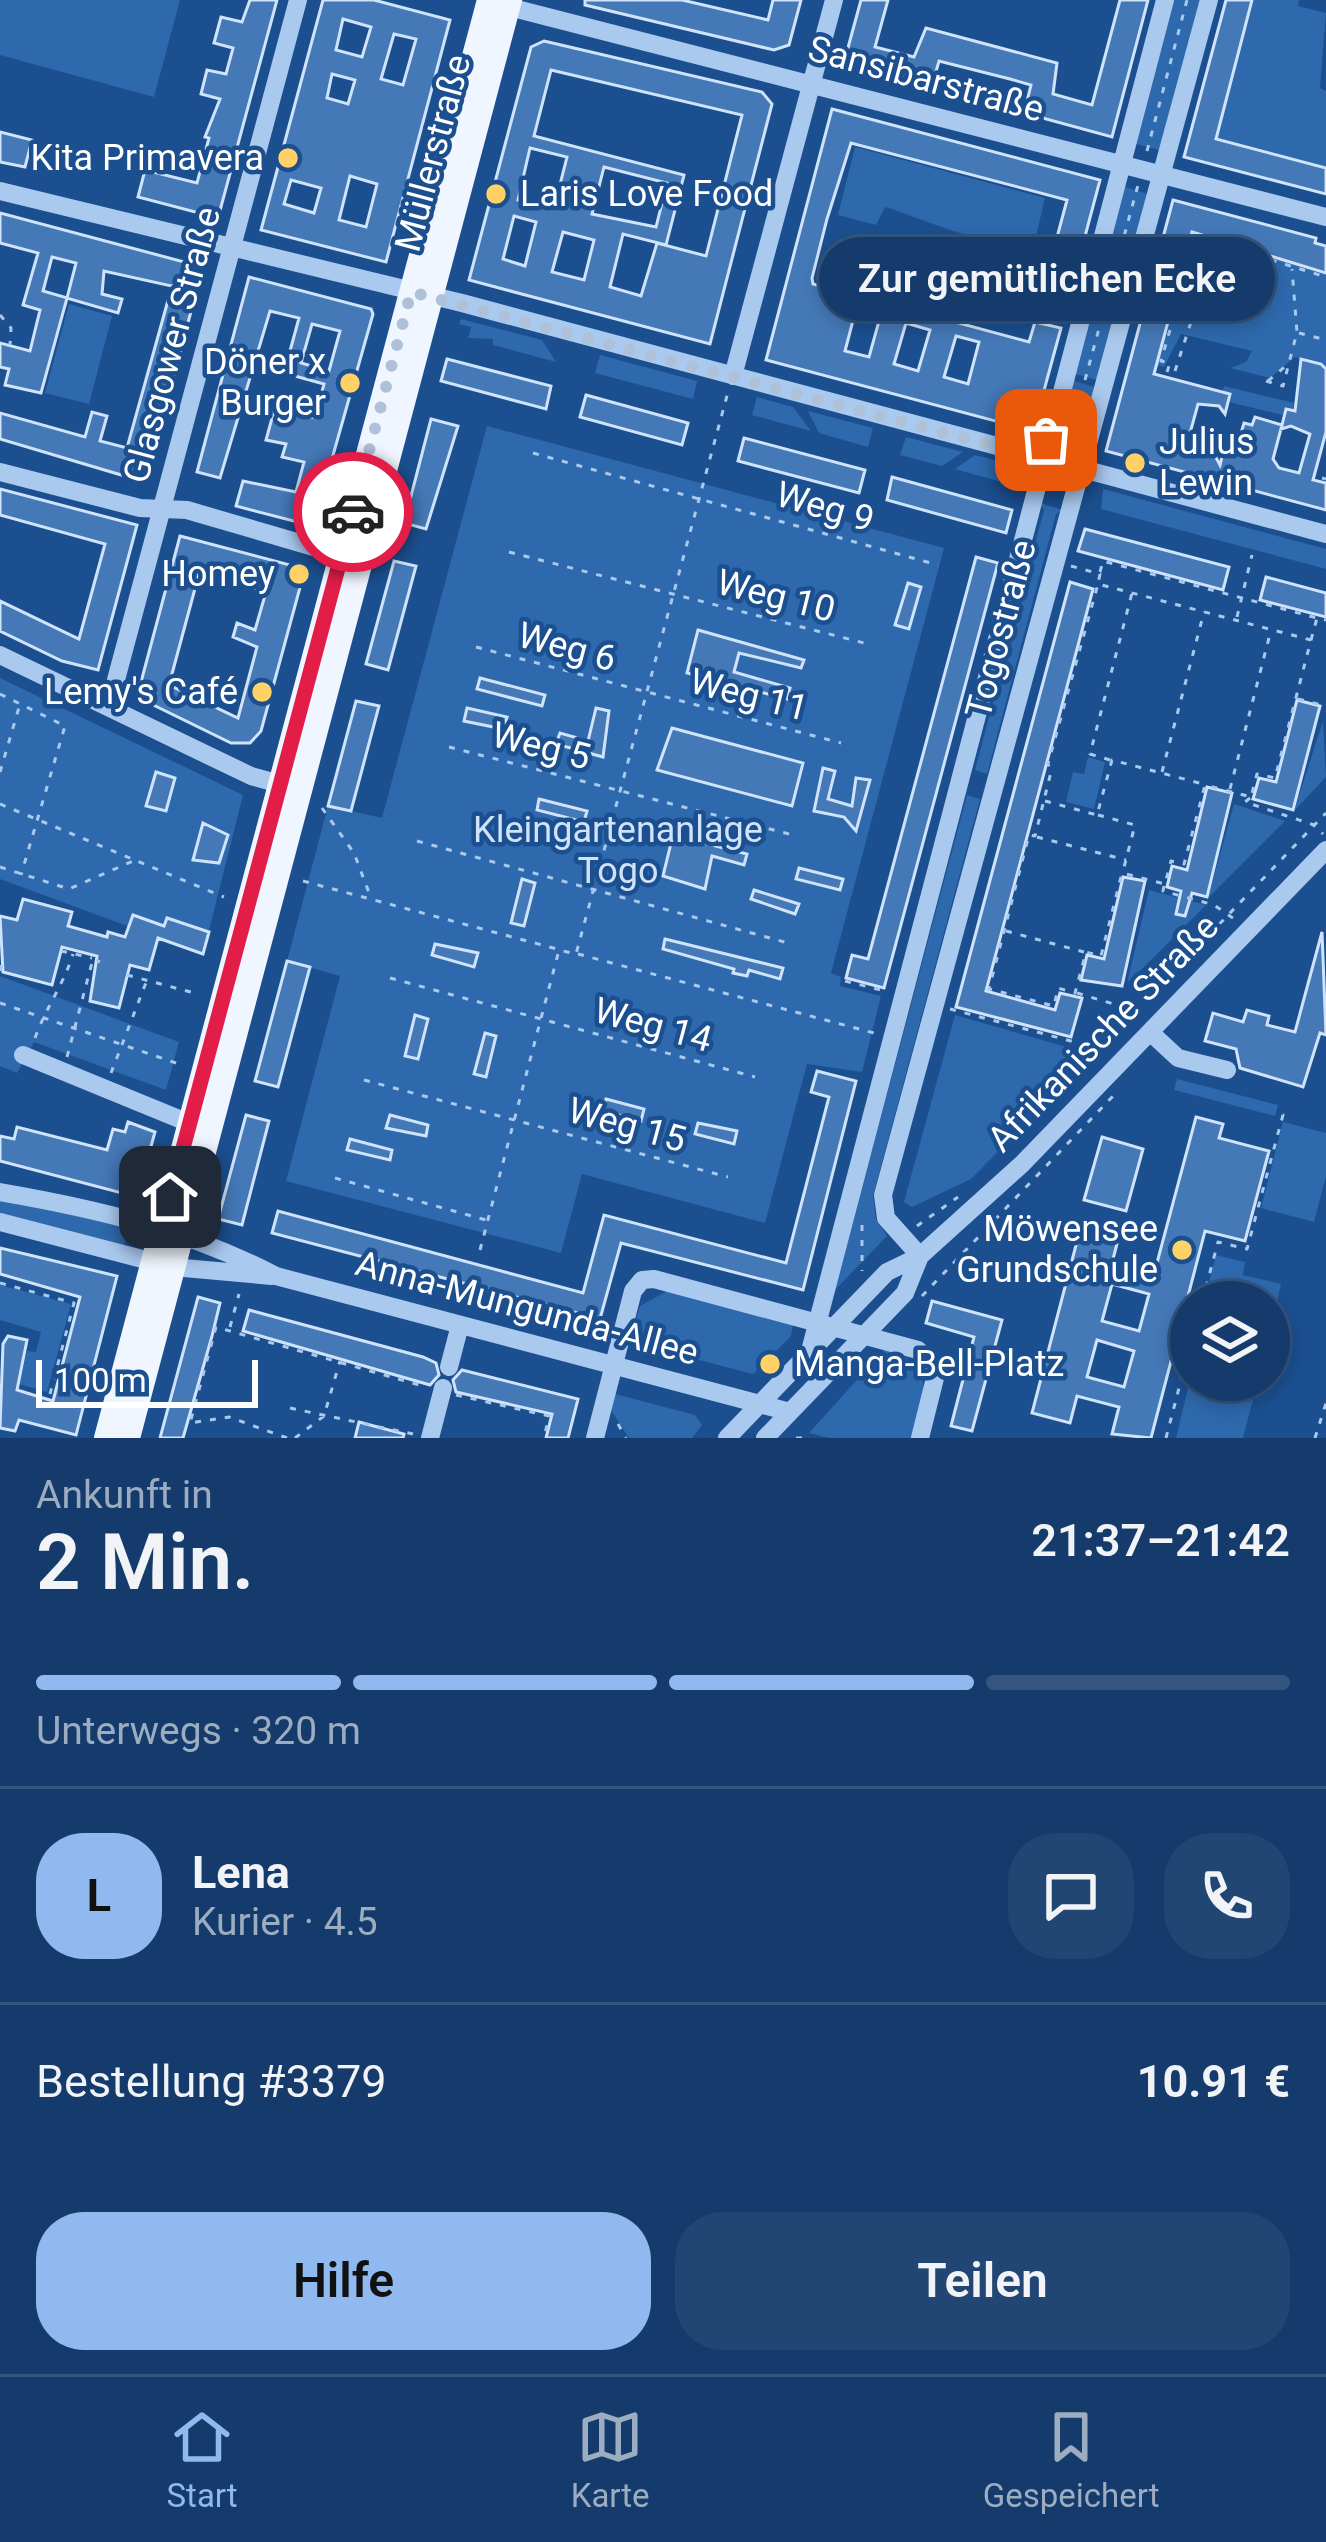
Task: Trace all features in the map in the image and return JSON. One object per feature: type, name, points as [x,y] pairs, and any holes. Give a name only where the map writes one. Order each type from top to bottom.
[{"type":"main road","name":"Müllerstraße","points":[[128,1438],[163,1265],[422,295],[493,2]]},
{"type":"main road","name":"Müllerstraße","points":[[172,1230],[189,1123],[341,556],[422,295]]},
{"type":"main road","name":"Müllerstraße","points":[[106,1438],[163,1265]]},
{"type":"street","name":"Glasgower Straße","points":[[109,706],[298,0]]},
{"type":"street","points":[[733,376],[834,0]]},
{"type":"street","name":"Togostraße","points":[[826,1323],[1043,459],[1165,0]]},
{"type":"street","name":"Togostraße","points":[[920,1256],[890,1224],[883,1195],[1209,0]]},
{"type":"street","name":"Sansibarstraße","points":[[493,2],[1126,155],[1326,217]]},
{"type":"street","points":[[0,191],[422,295],[1326,534]]},
{"type":"street","points":[[0,472],[140,508],[301,539],[341,556]]},
{"type":"street","points":[[0,655],[251,776],[280,784]]},
{"type":"street","points":[[962,781],[992,790]]},
{"type":"street","name":"Afrikanische Straße","points":[[728,1438],[810,1351],[826,1323],[887,1273],[920,1256],[1073,1112],[1326,850]]},
{"type":"street","points":[[1151,1033],[1178,1058],[1227,1070]]},
{"type":"street","points":[[26,1056],[189,1123]]},
{"type":"street","name":"Anna-Mungunda-Allee","points":[[0,1192],[172,1230],[276,1276],[760,1403]]},
{"type":"street","name":"Anna-Mungunda-Allee","points":[[0,1222],[163,1265],[276,1276]]},
{"type":"street","name":"Afrikanische Straße","points":[[765,1438],[905,1293],[920,1256]]},
{"type":"street","points":[[596,1438],[633,1291],[642,1280],[866,1333],[918,1350],[934,1366],[920,1438]]},
{"type":"street","points":[[449,1367],[460,1325]]},
{"type":"street","points":[[425,1437],[442,1390]]},
{"type":"street","points":[[760,1403],[790,1412]]},
{"type":"path","points":[[1147,151],[1187,0]]},
{"type":"path","points":[[1126,155],[1147,151]]},
{"type":"path","points":[[1147,151],[1162,165]]},
{"type":"path","points":[[1107,386],[1085,380],[1138,185]]},
{"type":"path","points":[[1167,372],[1170,363],[1161,361],[1197,236],[1291,262],[1294,268],[1326,277]]},
{"type":"path","points":[[1289,362],[1266,382],[1282,386],[1289,362],[1297,332],[1290,278],[1294,268]]},
{"type":"path","points":[[1174,313],[1192,319],[1175,371]]},
{"type":"path","points":[[0,315],[11,328],[10,345]]},
{"type":"path","points":[[1297,332],[1326,340]]},
{"type":"path","points":[[576,954],[733,376]]},
{"type":"path","name":"Weg 9","points":[[532,452],[938,565]]},
{"type":"path","name":"Weg 10","points":[[509,552],[868,644]]},
{"type":"path","points":[[1236,620],[1252,555]]},
{"type":"path","points":[[1035,836],[1048,764],[1103,561],[1326,620]]},
{"type":"path","points":[[1069,566],[1100,574]]},
{"type":"path","points":[[1098,584],[1311,640]]},
{"type":"path","points":[[1132,593],[1090,754],[1251,797]]},
{"type":"path","points":[[1162,773],[1204,612]]},
{"type":"path","points":[[1317,618],[1275,778],[1257,774],[1245,802],[1314,826],[1326,837]]},
{"type":"path","points":[[1230,791],[1272,629]]},
{"type":"path","name":"Weg 6","points":[[476,647],[646,694]]},
{"type":"path","points":[[0,694],[65,726],[20,875]]},
{"type":"path","name":"Weg 11","points":[[646,694],[841,743]]},
{"type":"path","points":[[1296,698],[1326,706]]},
{"type":"path","points":[[0,772],[20,704]]},
{"type":"path","name":"Weg 5","points":[[449,748],[793,835]]},
{"type":"path","points":[[1097,815],[1112,760]]},
{"type":"path","points":[[1205,784],[1184,865],[1171,861],[1163,891],[1228,913],[1247,932]]},
{"type":"path","points":[[1004,931],[1101,956],[1135,825],[1044,801]]},
{"type":"path","points":[[0,804],[224,897]]},
{"type":"path","points":[[322,808],[354,853],[371,899]]},
{"type":"path","points":[[1073,1112],[1078,1078],[1099,1051],[1326,813]]},
{"type":"path","points":[[1120,1006],[1058,988],[1054,1006],[989,989],[1029,835],[1126,860]]},
{"type":"path","points":[[417,841],[788,943]]},
{"type":"path","points":[[0,867],[69,890],[134,861]]},
{"type":"path","points":[[1122,873],[1165,884]]},
{"type":"path","points":[[303,881],[874,1033]]},
{"type":"path","points":[[480,1250],[559,950]]},
{"type":"path","points":[[61,951],[100,962]]},
{"type":"path","points":[[1076,993],[1086,952]]},
{"type":"path","points":[[26,1056],[52,991],[65,981],[73,954]]},
{"type":"path","points":[[62,1070],[77,1031],[94,959]]},
{"type":"path","points":[[0,971],[2,964]]},
{"type":"path","points":[[128,975],[198,994]]},
{"type":"path","name":"Weg 14","points":[[390,978],[755,1076]]},
{"type":"path","points":[[105,1088],[147,980]]},
{"type":"path","points":[[845,981],[886,992]]},
{"type":"path","points":[[0,1003],[179,1064]]},
{"type":"path","points":[[950,1009],[1086,1045]]},
{"type":"path","points":[[920,1298],[1113,1100],[1119,1065]]},
{"type":"path","name":"Weg 15","points":[[364,1080],[728,1177]]},
{"type":"path","points":[[1208,1281],[1218,1241],[1247,1250],[1283,1115],[1276,1113]]},
{"type":"path","points":[[335,1178],[488,1221]]},
{"type":"path","points":[[861,1226],[862,1271]]},
{"type":"path","points":[[0,1283],[74,1303],[50,1394]]},
{"type":"path","points":[[230,1330],[239,1294]]},
{"type":"path","points":[[287,1438],[230,1417],[190,1423],[216,1327],[549,1416],[544,1438]]},
{"type":"path","points":[[295,1438],[323,1416],[340,1360]]},
{"type":"path","points":[[1166,1438],[1176,1401]]},
{"type":"path","points":[[1315,1438],[1326,1403]]},
{"type":"path","points":[[290,1408],[359,1418],[425,1437]]},
{"type":"path","points":[[796,1436],[808,1438]]},
{"type":"green space","points":[[0,0],[180,0],[154,97],[0,55]]},
{"type":"green space","points":[[1171,0],[1203,0],[1163,151],[1133,143]]},
{"type":"green space","points":[[1252,0],[1299,0],[1298,6],[1326,13],[1320,88],[1326,91],[1326,168],[1216,139]]},
{"type":"green space","points":[[855,147],[1045,198],[1036,236],[979,238],[885,207],[876,225],[838,215]]},
{"type":"green space","points":[[1122,186],[1151,195],[1101,381],[1071,373]]},
{"type":"green space","points":[[1192,232],[1326,273],[1326,369],[1295,357],[1270,378],[1230,368],[1246,362],[1252,351],[1181,334],[1164,367],[1157,365]]},
{"type":"green space","points":[[69,304],[112,316],[89,404],[45,393]]},
{"type":"green space","points":[[461,319],[542,340],[556,362],[493,345],[493,339],[468,338],[471,327],[459,324]]},
{"type":"green space","points":[[600,355],[697,381],[693,399],[595,373]]},
{"type":"green space","points":[[1071,380],[1097,388],[1082,441],[1056,434]]},
{"type":"green space","points":[[1224,386],[1294,403],[1291,417],[1221,400]]},
{"type":"green space","points":[[757,397],[793,407],[811,431],[752,415]]},
{"type":"green space","points":[[808,411],[873,428],[868,447],[819,433]]},
{"type":"green space","name":"Kleingartenanlage Togo","points":[[487,426],[944,548],[831,973],[841,977],[840,986],[881,996],[862,1072],[807,1064],[765,1223],[582,1174],[561,1253],[286,1181],[340,976],[287,961],[328,806],[382,818]]},
{"type":"green space","points":[[906,437],[963,452],[942,466],[900,455]]},
{"type":"green space","points":[[975,455],[1017,466],[1012,485],[955,469]]},
{"type":"green space","points":[[1103,489],[1326,549],[1326,569],[1101,509]]},
{"type":"green space","points":[[1040,503],[1063,510],[1056,514],[987,774],[975,770],[1044,510]]},
{"type":"green space","points":[[0,678],[243,795],[203,954],[0,879]]},
{"type":"green space","points":[[1323,721],[1326,777],[1294,811]]},
{"type":"green space","points":[[1088,757],[1105,762],[1094,809],[1066,802],[1073,772],[1084,774]]},
{"type":"green space","points":[[967,795],[980,799],[873,1196],[876,1219],[887,1236],[835,1290]]},
{"type":"green space","points":[[1234,804],[1285,821],[1208,898]]},
{"type":"green space","points":[[1149,890],[1206,905],[1129,982],[1128,979]]},
{"type":"green space","points":[[0,976],[179,1042],[166,1090],[34,1042],[17,1073],[0,1066]]},
{"type":"green space","points":[[955,1015],[1077,1050],[1073,1076],[971,1179],[912,1207],[904,1202]]},
{"type":"green space","points":[[1177,1079],[1278,1105],[1275,1116],[1174,1090]]},
{"type":"green space","points":[[1283,1122],[1326,1133],[1326,1176],[1314,1222],[1261,1208]]},
{"type":"green space","points":[[0,1198],[130,1224],[123,1249],[0,1216]]},
{"type":"green space","points":[[1216,1255],[1245,1262],[1243,1275],[1268,1281],[1209,1281]]},
{"type":"green space","points":[[0,1285],[71,1304],[47,1392],[19,1384],[27,1351],[36,1352],[41,1332],[0,1320]]},
{"type":"green space","points":[[667,1291],[793,1324],[791,1336],[753,1374],[629,1342],[640,1306]]},
{"type":"green space","points":[[885,1349],[903,1355],[921,1372],[922,1395],[911,1438],[829,1438],[809,1433]]},
{"type":"green space","points":[[615,1394],[695,1415],[702,1425],[692,1438],[629,1438],[611,1410]]},
{"type":"green space","points":[[1185,1401],[1253,1401],[1243,1438],[1176,1438]]},
{"type":"building","points":[[250,0],[277,0],[218,218],[138,197],[145,170],[197,183],[209,138],[205,137],[220,99],[201,94],[207,70],[226,74],[233,48],[214,43],[221,17],[242,22]]},
{"type":"building","points":[[323,0],[374,0],[450,20],[386,262],[261,230]],"holes":[[[343,19],[371,27],[362,57],[336,50]],[[394,34],[416,39],[403,85],[381,79]],[[332,74],[355,80],[348,104],[327,98]],[[350,176],[377,184],[366,227],[339,220]],[[291,180],[321,188],[314,213],[284,204]]]},
{"type":"building","points":[[585,0],[682,0],[768,20],[773,0],[801,0],[789,45],[774,50],[585,5]]},
{"type":"building","points":[[861,0],[888,0],[875,47],[914,57],[926,28],[1057,63],[1053,94],[1092,105],[1120,0],[1148,0],[1112,137],[1024,113],[1031,85],[1010,79],[939,61],[931,89],[843,66]]},
{"type":"building","points":[[1226,0],[1252,0],[1216,139],[1326,168],[1326,194],[1184,157]]},
{"type":"building","points":[[544,41],[762,92],[772,104],[710,344],[469,280],[531,47]],"holes":[[[551,70],[742,115],[706,256],[657,243],[641,296],[610,287],[623,234],[666,245],[684,175],[534,136]],[[530,148],[567,157],[555,204],[543,201],[542,207],[518,200]],[[604,167],[667,183],[656,227],[592,214]],[[514,216],[536,222],[525,266],[503,259]],[[563,232],[594,240],[584,280],[552,272]]]},
{"type":"building","points":[[832,109],[1100,180],[1066,308],[1040,301],[1067,200],[851,143],[827,219],[812,278],[813,284],[837,290],[834,299],[857,305],[859,296],[1029,342],[1035,322],[1061,328],[1033,431],[766,360]],"holes":[[[856,309],[881,314],[869,357],[845,351]],[[906,323],[930,330],[918,371],[894,364]],[[956,336],[979,342],[968,384],[944,377]]]},
{"type":"building","points":[[0,132],[32,140],[25,167],[0,162]]},
{"type":"building","points":[[1173,200],[1316,238],[1315,243],[1326,246],[1326,273],[1192,232],[1154,374],[1230,394],[1225,414],[1219,406],[1198,404],[1187,444],[1211,448],[1220,465],[1226,441],[1239,440],[1244,423],[1252,425],[1255,417],[1282,425],[1286,409],[1295,411],[1301,359],[1321,364],[1326,369],[1326,432],[1313,480],[1326,483],[1326,510],[1106,451]],"holes":[[[1282,425],[1281,429],[1291,426],[1310,434],[1299,473],[1279,468],[1273,459]]]},
{"type":"building","points":[[0,213],[203,267],[145,482],[0,439],[0,413],[85,437],[92,412],[107,416],[100,441],[127,448],[172,286],[104,271],[102,294],[122,299],[118,313],[67,298],[41,393],[5,385],[9,369],[0,367],[0,343],[30,351],[40,310],[23,305],[38,253],[0,243]],"holes":[[[52,257],[76,263],[67,298],[43,291]]]},
{"type":"building","points":[[249,277],[371,309],[313,526],[236,506],[243,481],[296,492],[304,462],[282,457],[286,444],[266,440],[275,407],[315,418],[324,384],[284,373],[299,318],[270,311],[220,478],[197,472]],"holes":[[[312,324],[340,331],[329,371],[301,363]]]},
{"type":"building","points":[[447,359],[551,386],[546,409],[441,381]]},
{"type":"building","points":[[586,395],[688,423],[682,445],[580,417]]},
{"type":"building","points":[[431,419],[458,426],[426,529],[404,523]]},
{"type":"building","points":[[744,438],[865,470],[859,493],[738,461]]},
{"type":"building","points":[[892,477],[1012,510],[1006,533],[887,500]]},
{"type":"building","points":[[0,489],[137,525],[98,670],[62,661],[0,631],[0,601],[79,639],[105,544],[0,515]]},
{"type":"building","points":[[1085,529],[1229,567],[1223,590],[1078,551]]},
{"type":"building","points":[[180,536],[305,569],[261,731],[250,743],[231,743],[137,697]],"holes":[[[200,570],[266,592],[255,630],[237,623],[233,637],[257,647],[238,718],[169,685]]]},
{"type":"building","points":[[976,557],[998,563],[884,988],[846,978],[852,955],[868,959]]},
{"type":"building","points":[[394,561],[416,566],[388,670],[366,664]]},
{"type":"building","points":[[1266,577],[1326,593],[1326,617],[1260,600]]},
{"type":"building","points":[[1070,582],[1093,589],[986,991],[1055,1010],[1060,993],[1082,998],[1071,1037],[956,1007]]},
{"type":"building","points":[[908,583],[921,587],[909,629],[895,625]]},
{"type":"building","points":[[698,630],[804,660],[801,668],[739,653],[734,672],[790,688],[787,699],[687,673]]},
{"type":"building","points":[[480,678],[545,695],[542,706],[477,689]]},
{"type":"building","points":[[1297,700],[1320,706],[1293,810],[1253,799],[1259,778],[1276,782]]},
{"type":"building","points":[[356,701],[379,706],[351,811],[328,806]]},
{"type":"building","points":[[467,708],[507,717],[503,729],[464,721]]},
{"type":"building","points":[[596,708],[609,711],[603,757],[556,744],[560,733],[588,741]]},
{"type":"building","points":[[672,728],[803,763],[792,806],[657,770]]},
{"type":"building","points":[[823,768],[835,771],[828,799],[852,806],[856,778],[870,780],[856,831],[844,817],[814,811]]},
{"type":"building","points":[[156,772],[175,778],[166,811],[146,806]]},
{"type":"building","points":[[1207,787],[1232,793],[1207,897],[1192,893],[1185,916],[1176,914],[1181,891],[1167,887],[1172,866],[1187,870]]},
{"type":"building","points":[[539,799],[587,811],[584,822],[537,810]]},
{"type":"building","points":[[203,823],[228,835],[219,863],[193,860]]},
{"type":"building","points":[[673,835],[747,854],[744,865],[712,856],[705,889],[663,876]]},
{"type":"building","points":[[799,868],[843,879],[840,890],[796,879]]},
{"type":"building","points":[[1123,877],[1145,881],[1122,986],[1081,980],[1087,955],[1104,959]]},
{"type":"building","points":[[522,879],[535,883],[524,926],[511,923]]},
{"type":"building","points":[[754,890],[799,904],[795,914],[751,899]]},
{"type":"building","points":[[23,899],[72,912],[68,926],[107,937],[108,932],[125,937],[133,915],[164,926],[167,918],[209,932],[203,954],[158,938],[149,970],[130,965],[119,1008],[90,1001],[97,956],[62,947],[52,985],[3,972],[0,916],[17,920]]},
{"type":"building","points":[[1322,932],[1326,1035],[1320,1033],[1303,1087],[1240,1068],[1236,1049],[1205,1041],[1213,1013],[1243,1022],[1247,1010],[1269,1016],[1267,1025],[1295,1032]]},
{"type":"building","points":[[665,939],[783,968],[780,979],[749,970],[747,976],[733,973],[734,969],[663,949]]},
{"type":"building","points":[[435,944],[478,953],[474,967],[432,955]]},
{"type":"building","points":[[287,961],[310,967],[278,1087],[255,1081]]},
{"type":"building","points":[[415,1015],[428,1019],[418,1059],[405,1056]]},
{"type":"building","points":[[485,1033],[496,1036],[486,1077],[474,1074]]},
{"type":"building","points":[[817,1071],[856,1081],[803,1290],[621,1243],[600,1319],[272,1233],[278,1211],[583,1293],[604,1215],[786,1263],[829,1097],[811,1092]]},
{"type":"building","points":[[606,1099],[644,1109],[641,1121],[603,1111]]},
{"type":"building","points":[[246,1115],[269,1121],[242,1225],[218,1219]]},
{"type":"building","points":[[390,1115],[428,1125],[426,1136],[386,1128]]},
{"type":"building","points":[[1196,1117],[1223,1124],[1219,1138],[1269,1151],[1245,1241],[1205,1231],[1192,1281],[1170,1281],[1170,1365],[1151,1438],[1112,1434],[1119,1407],[1077,1396],[1070,1423],[1032,1413],[1081,1226],[1119,1236],[1112,1263],[1154,1274]],"holes":[[[1112,1284],[1149,1294],[1139,1331],[1102,1321]],[[1097,1340],[1134,1351],[1124,1387],[1087,1377]]]},
{"type":"building","points":[[128,1122],[155,1132],[137,1197],[0,1161],[0,1136],[14,1139],[17,1127],[107,1150],[113,1129],[125,1132]]},
{"type":"building","points":[[698,1123],[737,1131],[734,1144],[695,1134]]},
{"type":"building","points":[[1102,1137],[1143,1149],[1126,1211],[1084,1200]]},
{"type":"building","points":[[350,1139],[392,1150],[390,1160],[347,1150]]},
{"type":"building","points":[[0,1248],[117,1276],[76,1435],[19,1420],[15,1431],[0,1428],[3,1344],[8,1336],[27,1340],[17,1390],[53,1401],[80,1297],[0,1274]]},
{"type":"building","points":[[198,1297],[220,1303],[212,1336],[183,1438],[160,1438]]},
{"type":"building","points":[[932,1301],[1002,1320],[972,1431],[951,1426],[974,1337],[926,1323]]},
{"type":"building","points":[[249,1310],[423,1357],[436,1363],[439,1375],[430,1385],[243,1331]]},
{"type":"building","points":[[462,1370],[578,1399],[568,1438],[546,1438],[552,1414],[456,1392],[453,1380]]},
{"type":"building","points":[[359,1422],[404,1434],[403,1438],[355,1438]]},
{"type":"way so far","points":[[353,512],[411,292],[1043,459],[1046,440]]},
{"type":"place","name":"Kita Primavera","points":[[288,158]]},
{"type":"place","name":"Laris Love Food","points":[[496,194]]},
{"type":"place","name":"Döner x Burger","points":[[350,383]]},
{"type":"place","name":"Zur gemütlichen Ecke","points":[[1046,440]]},
{"type":"place","name":"Julius Lewin","points":[[1135,463]]},
{"type":"place","name":"Homey","points":[[299,574]]},
{"type":"place","name":"Lemy's Café","points":[[262,692]]},
{"type":"place","name":"Möwensee Grundschule","points":[[1182,1250]]},
{"type":"place","name":"Manga-Bell-Platz","points":[[770,1364]]},
{"type":"route","points":[[170,1197],[353,512]]}]
